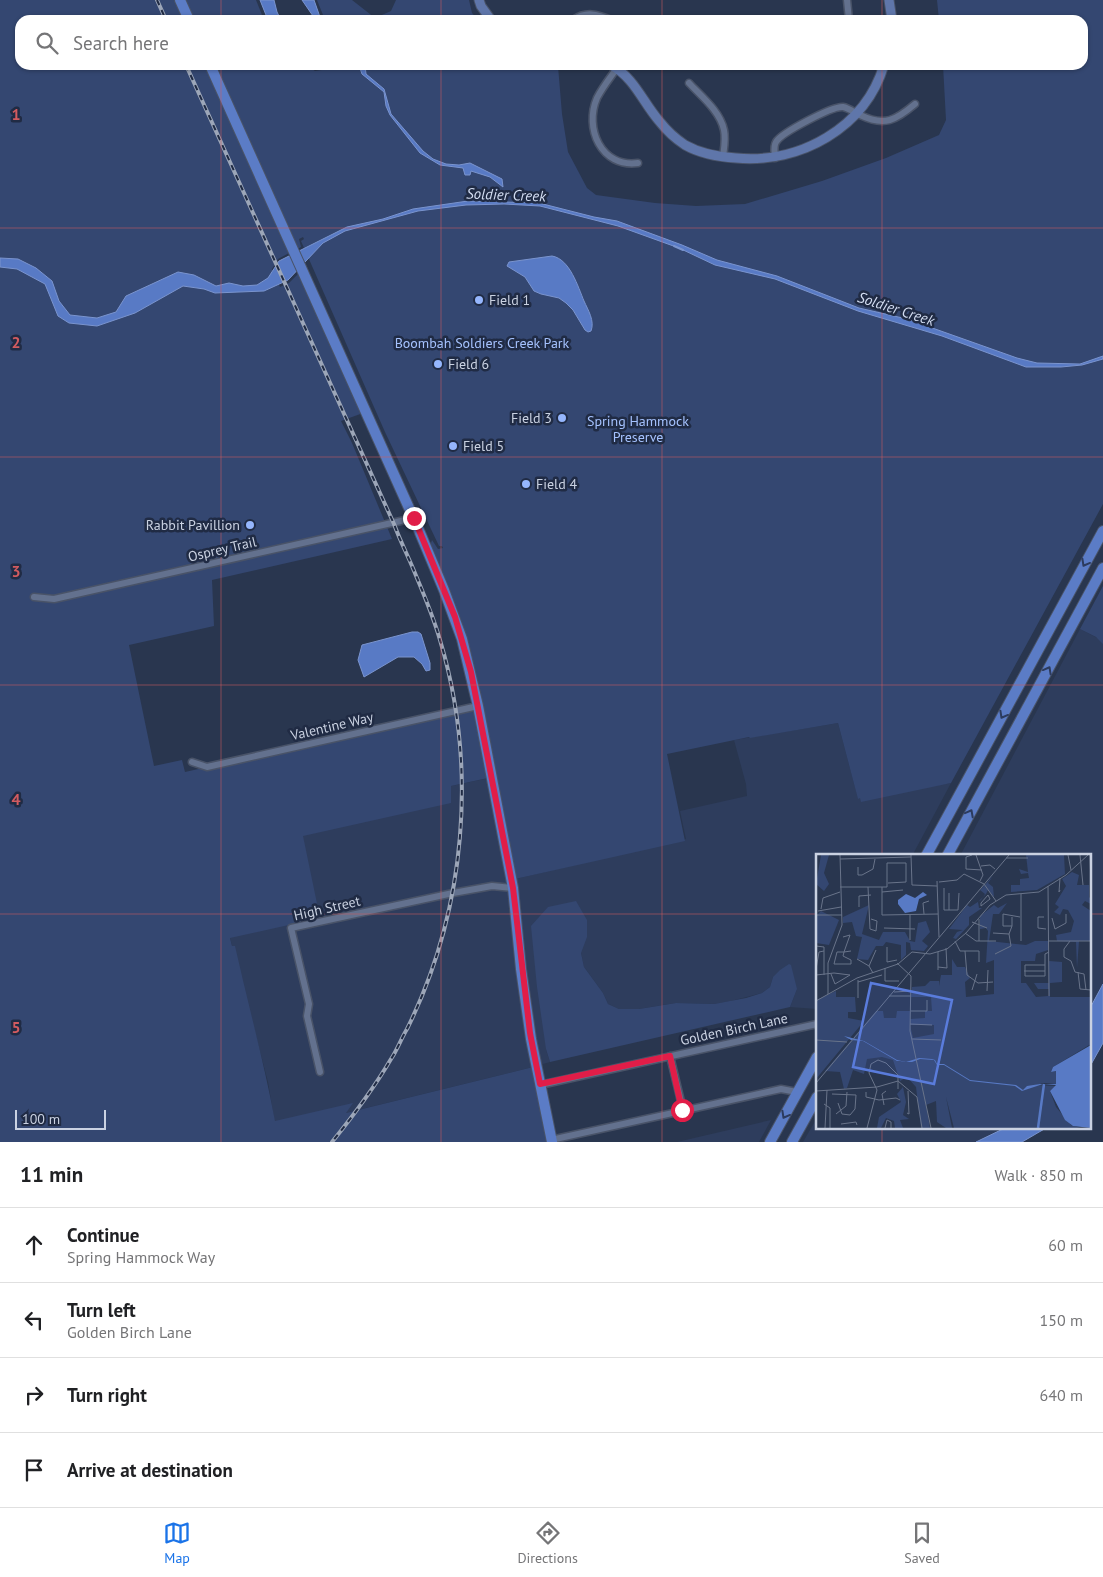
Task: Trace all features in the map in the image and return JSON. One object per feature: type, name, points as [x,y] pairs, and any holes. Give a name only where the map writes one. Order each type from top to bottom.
[{"type":"main road","points":[[180,0],[187,15]]},
{"type":"main road","points":[[212,70],[414,518],[462,639],[478,706],[513,888],[530,1033],[552,1141]]},
{"type":"main road","points":[[927,854],[1103,530]]},
{"type":"main road","points":[[948,854],[1103,568]]},
{"type":"main road","points":[[770,1142],[816,1059]]},
{"type":"main road","points":[[792,1142],[816,1099]]},
{"type":"street","points":[[479,0],[487,15]]},
{"type":"street","points":[[847,0],[848,15]]},
{"type":"street","points":[[889,0],[891,15]]},
{"type":"street","points":[[582,15],[600,15]]},
{"type":"street","points":[[612,70],[594,110],[595,134],[606,154],[613,160],[623,164],[638,164]]},
{"type":"street","points":[[618,70],[636,87],[659,122],[673,136],[686,145],[700,152],[751,160],[775,158],[802,151],[834,134],[857,114],[876,87],[882,70]]},
{"type":"street","points":[[689,84],[712,108],[721,121],[725,140],[723,157]]},
{"type":"street","points":[[775,158],[774,146],[778,139],[812,118],[842,107],[873,121],[880,122],[898,117],[915,104]]},
{"type":"street","name":"Osprey Trail","points":[[34,597],[54,599],[414,518]]},
{"type":"street","name":"Valentine Way","points":[[192,762],[208,767],[478,706]]},
{"type":"street","name":"High Street","points":[[320,1072],[307,1016],[309,1004],[291,928],[462,891],[492,886],[513,888]]},
{"type":"street","name":"Golden Birch Lane","points":[[540,1084],[816,1024]]},
{"type":"street","points":[[670,1056],[682,1110]]},
{"type":"street","points":[[552,1141],[781,1089],[797,1092]]},
{"type":"shaded area","points":[[260,0],[274,0],[278,15],[266,15]]},
{"type":"shaded area","points":[[302,0],[314,0],[319,15],[312,15]]},
{"type":"shaded area","points":[[361,70],[366,70],[366,74],[384,89],[391,114],[423,151],[433,159],[446,164],[459,165],[470,163],[502,179],[503,187],[490,177],[471,171],[470,175],[465,175],[463,168],[440,165],[420,153],[390,115],[386,106],[384,92],[362,74]]},
{"type":"shaded area","points":[[468,201],[539,203],[617,221],[717,260],[777,276],[859,308],[907,319],[1017,358],[1037,363],[1080,364],[1103,356],[1103,359],[1082,365],[1026,367],[942,336],[858,311],[775,279],[715,265],[679,248],[618,226],[540,206],[504,204],[466,205],[418,211],[345,231],[323,243],[288,280],[264,291],[215,293],[204,289],[183,286],[135,313],[97,326],[69,323],[58,316],[45,284],[17,269],[0,267],[0,258],[18,259],[36,268],[52,281],[59,301],[70,315],[97,318],[116,312],[126,296],[178,272],[194,275],[216,286],[229,283],[243,286],[257,285],[268,278],[279,261],[347,227],[383,219],[413,209]]},
{"type":"shaded area","points":[[552,256],[564,262],[576,281],[590,316],[592,323],[591,331],[585,330],[573,310],[566,303],[559,298],[534,291],[525,277],[507,266],[509,262]]},
{"type":"shaded area","points":[[1080,629],[1103,641],[1103,984],[1090,1008],[1090,854],[961,854]]},
{"type":"shaded area","points":[[412,632],[421,634],[430,663],[430,670],[426,671],[422,664],[414,657],[398,657],[364,677],[358,660],[362,645]]},
{"type":"shaded area","points":[[838,723],[858,798],[951,783],[913,854],[816,854],[816,1009],[790,1007],[797,989],[773,977],[770,987],[762,993],[731,1001],[714,1004],[676,1003],[639,1009],[619,1009],[608,1004],[603,993],[584,967],[581,953],[546,1049],[550,1062],[539,1065],[534,1038],[515,879],[686,839],[680,811],[747,796],[746,784],[734,740]]},
{"type":"shaded area","points":[[489,778],[509,883],[533,1067],[276,1130],[268,1082],[229,934],[300,818]]},
{"type":"shaded area","points":[[1103,984],[1103,1043],[1090,1066],[1090,1008]]},
{"type":"shaded area","points":[[771,1120],[759,1142],[677,1142]]},
{"type":"shaded area","points":[[816,1120],[816,1130],[1001,1130],[976,1142],[803,1142]]},
{"type":"shaded area","points":[[1001,1130],[1043,1130],[1022,1142],[976,1142]]},
{"type":"green space","points":[[0,0],[177,0],[184,15],[15,15],[15,70],[208,70],[291,252],[278,259],[272,269],[280,287],[289,283],[300,272],[363,413],[341,421],[392,539],[212,580],[214,626],[129,645],[154,766],[182,760],[185,772],[475,707],[488,778],[451,786],[451,803],[303,836],[320,918],[230,938],[232,946],[235,946],[275,1121],[353,1103],[346,1113],[533,1067],[548,1142],[0,1142]]},
{"type":"green space","points":[[184,0],[256,0],[262,15],[191,15]]},
{"type":"green space","points":[[317,0],[352,0],[371,15],[323,15]]},
{"type":"green space","points":[[396,0],[469,0],[474,15],[382,15],[391,11]]},
{"type":"green space","name":"Spring Hammock Preserve","points":[[937,0],[1103,0],[1103,504],[951,783],[861,802],[860,798],[858,799],[838,723],[749,737],[667,754],[685,841],[515,879],[481,706],[430,546],[432,540],[438,549],[443,548],[439,546],[385,432],[301,241],[304,239],[303,237],[299,239],[301,247],[296,250],[215,70],[558,70],[562,114],[568,152],[587,188],[596,195],[655,203],[696,206],[745,204],[822,181],[886,158],[939,135],[946,120],[943,70],[1088,70],[1088,15],[938,15]]},
{"type":"green space","points":[[1103,586],[1103,644],[1096,637],[1080,629]]},
{"type":"green space","points":[[576,901],[587,920],[587,937],[581,953],[584,967],[603,993],[608,1004],[619,1009],[639,1009],[676,1003],[714,1004],[746,998],[762,993],[770,987],[773,977],[789,964],[791,965],[797,989],[790,1007],[550,1062],[546,1049],[537,987],[531,926],[548,907]]},
{"type":"waterway","name":"Soldier Creek","points":[[674,246],[683,250]]},
{"type":"railway","points":[[157,0],[164,15]]},
{"type":"railway","points":[[188,70],[394,524],[423,593],[440,640],[452,688],[459,738],[462,788],[460,838],[453,887],[442,936],[427,983],[395,1052],[370,1091],[332,1142]]},
{"type":"place","name":"Field 1","points":[[479,300]]},
{"type":"place","name":"Field 6","points":[[438,364]]},
{"type":"place","name":"Field 3","points":[[562,418]]},
{"type":"place","name":"Field 5","points":[[453,446]]},
{"type":"place","name":"Field 4","points":[[526,484]]},
{"type":"place","name":"Rabbit Pavillion","points":[[250,525]]},
{"type":"route","points":[[414,518],[455,617],[471,672],[513,888],[521,969],[530,1033],[540,1084],[670,1056],[682,1110]]},
{"type":"park label","name":"Boombah Soldiers Creek Park","points":[[482,343]]}]
